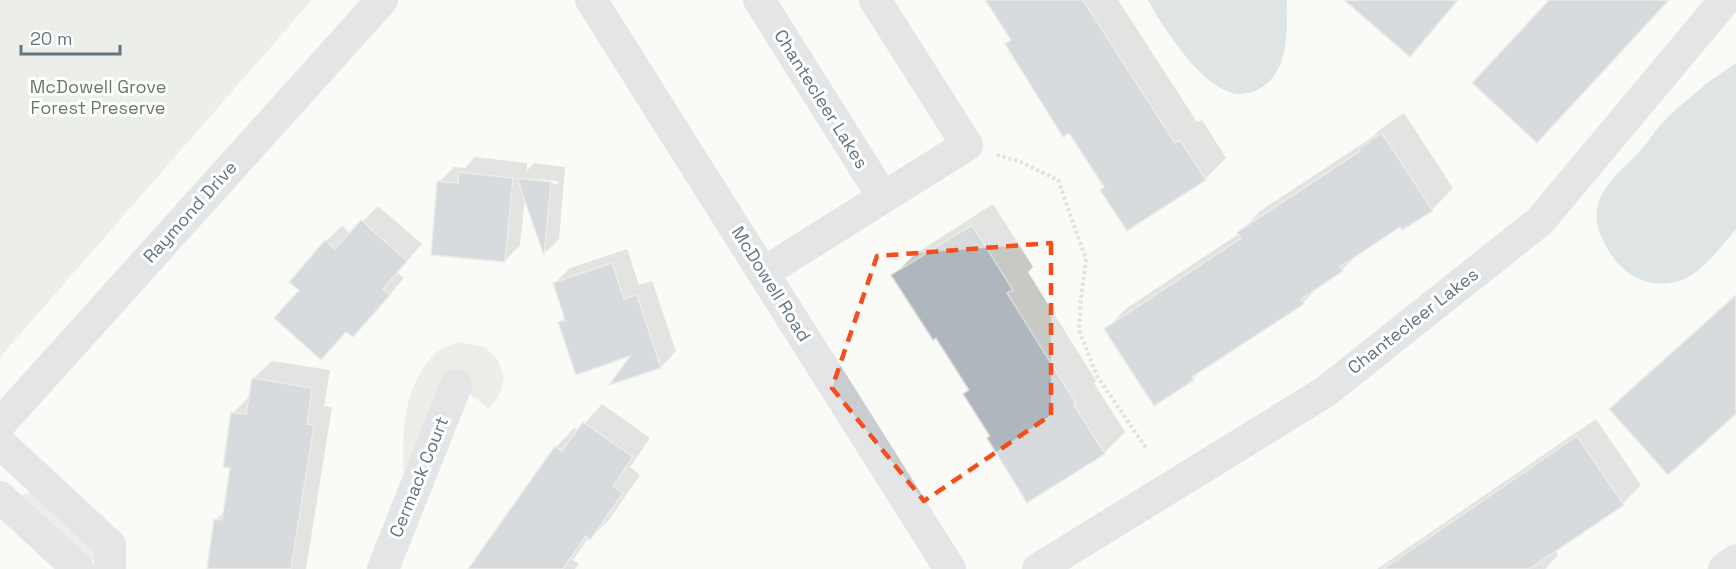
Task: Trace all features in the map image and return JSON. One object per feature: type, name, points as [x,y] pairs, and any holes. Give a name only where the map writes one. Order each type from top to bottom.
[{"type":"street","name":"Raymond Drive","points":[[0,424],[382,0]]},
{"type":"street","name":"McDowell Road","points":[[591,0],[950,569]]},
{"type":"street","name":"Chantecleer Lakes","points":[[759,0],[883,197]]},
{"type":"street","points":[[763,273],[967,145],[876,0]]},
{"type":"street","name":"Chantecleer Lakes","points":[[1038,569],[1325,392],[1540,221],[1725,0]]},
{"type":"street","name":"Cermack Court","points":[[383,569],[456,385]]},
{"type":"street","points":[[0,443],[110,545],[110,569]]},
{"type":"street","points":[[0,497],[78,569]]},
{"type":"street","points":[[1724,569],[1736,560]]},
{"type":"path","points":[[967,145],[1021,162],[1058,180],[1086,259],[1080,298],[1079,330],[1097,376],[1146,448]]},
{"type":"highlighted area","points":[[1051,243],[1051,415],[924,501],[832,388],[877,256]]},
{"type":"green space","name":"McDowell Grove Forest Preserve","points":[[0,0],[312,0],[0,357]]},
{"type":"green space","points":[[459,342],[485,347],[498,360],[504,377],[500,394],[489,409],[467,392],[405,500],[403,441],[409,401],[415,383],[425,366],[438,351]]},
{"type":"green space","points":[[36,490],[97,549],[96,557],[92,561],[83,561],[22,497]]},
{"type":"shaded area","points":[[1148,0],[1287,0],[1284,53],[1274,76],[1264,85],[1244,94],[1235,94],[1218,86],[1194,66],[1183,53]]},
{"type":"shaded area","points":[[1736,63],[1736,229],[1710,259],[1687,278],[1666,283],[1643,281],[1633,276],[1616,261],[1603,240],[1597,219],[1601,197],[1621,170],[1679,106]]},
{"type":"building","points":[[985,0],[1083,0],[1175,143],[1180,140],[1206,180],[1127,231],[1100,190],[1104,187],[1069,133],[1063,137],[1005,44],[1011,40]]},
{"type":"building","points":[[1344,0],[1458,0],[1410,57]]},
{"type":"building","points":[[1549,0],[1669,0],[1537,143],[1472,83]]},
{"type":"building","points":[[1382,133],[1433,211],[1402,230],[1400,227],[1340,267],[1343,271],[1301,299],[1304,304],[1192,377],[1194,380],[1154,406],[1104,329],[1241,238],[1237,232],[1360,151],[1358,149]]},
{"type":"building","points":[[458,172],[513,178],[505,262],[431,255],[437,181],[458,183]]},
{"type":"building","points":[[517,178],[551,182],[544,256]]},
{"type":"building","points":[[361,220],[407,261],[383,289],[390,295],[353,337],[346,332],[321,360],[274,318],[299,290],[289,282],[325,240],[335,249]]},
{"type":"building","points":[[972,225],[1013,290],[1007,293],[1105,454],[1027,503],[987,438],[990,436],[963,394],[969,390],[936,338],[933,340],[891,275]]},
{"type":"building","points":[[612,263],[624,299],[637,295],[661,368],[609,385],[630,356],[576,375],[558,322],[565,320],[553,283]]},
{"type":"building","points":[[1736,295],[1736,414],[1668,475],[1609,409]]},
{"type":"building","points":[[252,378],[312,388],[307,424],[314,425],[291,569],[207,569],[214,519],[222,520],[230,468],[223,467],[231,412],[246,414]]},
{"type":"building","points":[[583,422],[633,457],[613,486],[623,493],[590,540],[586,536],[563,569],[468,569],[555,446],[562,451]]},
{"type":"building","points":[[1577,436],[1624,505],[1529,569],[1383,569]]}]
